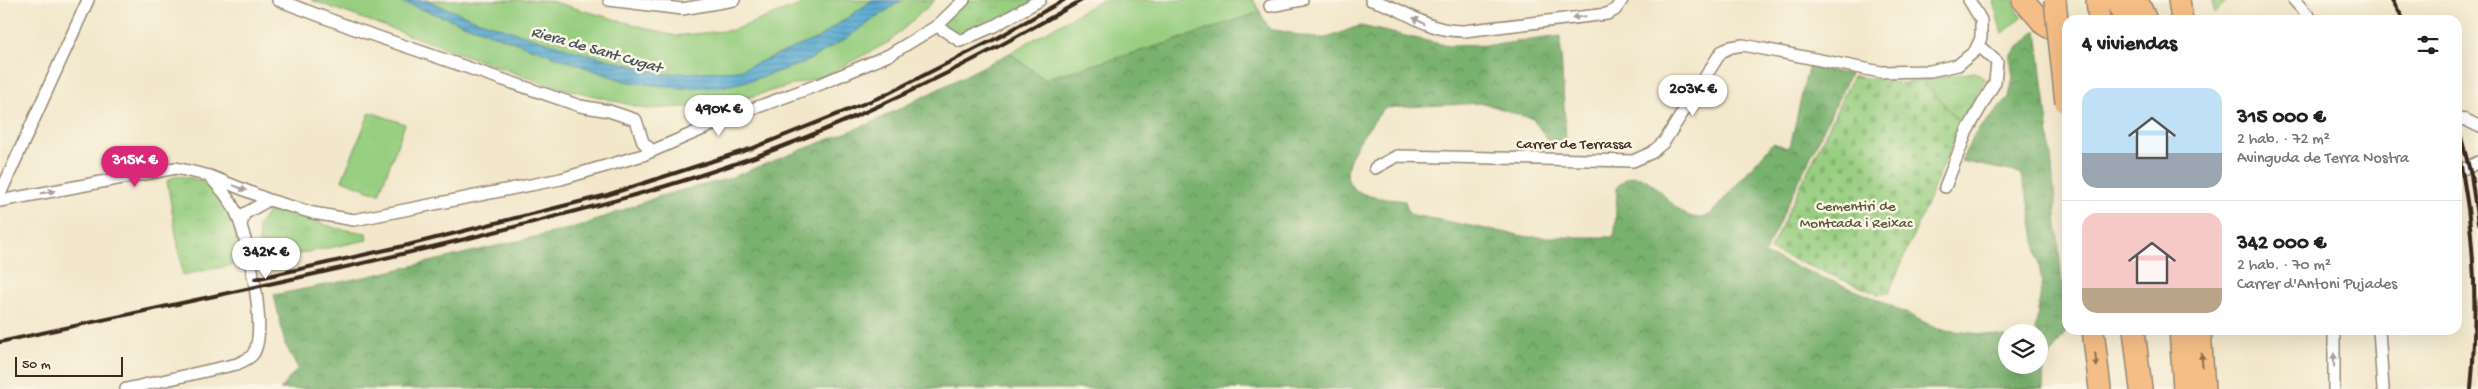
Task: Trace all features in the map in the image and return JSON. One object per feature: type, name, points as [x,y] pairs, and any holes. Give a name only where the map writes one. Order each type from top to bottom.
[{"type":"highway","points":[[2023,0],[2045,25],[2062,35]]},
{"type":"highway","points":[[2056,0],[2062,59]]},
{"type":"highway","points":[[2097,0],[2098,15]]},
{"type":"highway","points":[[2115,0],[2123,15]]},
{"type":"highway","points":[[2137,0],[2144,15]]},
{"type":"highway","points":[[2179,0],[2181,15]]},
{"type":"highway","points":[[2094,335],[2100,389]]},
{"type":"highway","points":[[2135,335],[2141,389]]},
{"type":"highway","points":[[2180,335],[2184,389]]},
{"type":"highway","points":[[2200,335],[2204,389]]},
{"type":"street","points":[[0,194],[88,0]]},
{"type":"street","points":[[278,0],[355,29],[580,106],[609,111],[636,120],[643,142],[652,151]]},
{"type":"street","points":[[610,0],[682,9],[734,0]]},
{"type":"street","points":[[0,201],[166,168],[176,168],[210,176],[270,200],[313,213],[354,220],[561,179],[652,151],[733,116],[822,84],[889,55],[937,26],[964,0]]},
{"type":"street","points":[[937,26],[960,41],[994,26],[1040,0]]},
{"type":"street","points":[[1270,6],[1302,0]]},
{"type":"street","points":[[1371,0],[1393,7],[1426,25],[1444,30],[1464,31],[1607,14],[1614,10],[1622,0]]},
{"type":"street","points":[[1945,187],[1967,131],[1995,82],[1997,62],[1978,45],[1981,38],[1981,20],[1969,0]]},
{"type":"street","points":[[2294,0],[2308,15]]},
{"type":"street","name":"Carrer de Terrassa","points":[[1375,168],[1397,156],[1633,161],[1650,154],[1664,142],[1721,52],[1731,46],[1743,45],[1881,72],[1921,72],[1958,65],[1975,51],[1978,45]]},
{"type":"street","points":[[2462,120],[2475,124],[2478,111]]},
{"type":"street","points":[[2462,169],[2478,162]]},
{"type":"street","points":[[126,389],[237,364],[252,356],[258,345],[260,321],[241,225],[226,195],[210,176]]},
{"type":"street","points":[[241,225],[244,214],[270,200]]},
{"type":"street","points":[[2334,335],[2334,389]]},
{"type":"street","points":[[2379,335],[2383,389]]},
{"type":"green space","points":[[311,0],[396,0],[624,81],[677,88],[721,87],[752,80],[804,63],[845,39],[902,0],[935,0],[889,42],[824,76],[721,105],[647,109],[543,83]]},
{"type":"green space","points":[[425,0],[546,0],[675,36],[733,30],[813,0],[873,0],[818,38],[740,70],[666,74],[578,52],[479,21]]},
{"type":"green space","points":[[964,0],[1040,0],[960,41],[937,26]]},
{"type":"green space","points":[[1101,0],[1253,0],[1260,12],[1168,43],[1044,79],[1010,53]]},
{"type":"green space","points":[[1993,0],[2013,0],[2021,18],[2002,34]]},
{"type":"green space","points":[[2212,0],[2228,0],[2215,13]]},
{"type":"green space","points":[[1260,12],[1270,30],[1316,38],[1328,37],[1361,26],[1449,46],[1495,45],[1560,36],[1566,140],[1554,143],[1548,140],[1533,119],[1483,103],[1384,108],[1368,128],[1352,154],[1348,167],[1348,178],[1354,188],[1367,195],[1405,201],[1409,214],[1528,237],[1613,237],[1615,232],[1617,187],[1629,177],[1640,177],[1651,183],[1684,213],[1696,218],[1710,215],[1773,143],[1787,148],[1791,143],[1808,67],[1850,74],[1764,254],[1877,299],[1938,329],[1998,336],[1998,374],[2044,374],[2043,389],[280,389],[298,368],[285,344],[274,295],[370,276],[581,226],[660,196],[727,179],[871,123],[1010,53],[1044,79],[1168,43]]},
{"type":"green space","points":[[2037,30],[2050,144],[2062,284],[2063,335],[2048,360],[2048,324],[2036,324],[2042,283],[2029,203],[2020,173],[1961,161],[1974,135],[2009,97],[2013,78],[2010,55]]},
{"type":"green space","points":[[1975,72],[1985,79],[1961,124],[1923,80]]},
{"type":"green space","name":"Cementiri de Montcada i Reixac","points":[[1853,76],[1903,84],[1923,80],[1961,124],[1889,292],[1878,294],[1770,250]]},
{"type":"green space","points":[[370,112],[405,124],[379,194],[342,180]]},
{"type":"green space","points":[[176,176],[195,179],[207,185],[216,193],[229,214],[242,263],[183,275],[167,181]]},
{"type":"green space","points":[[272,206],[335,228],[366,233],[367,240],[260,262],[258,226]]},
{"type":"water","points":[[396,0],[425,0],[479,21],[578,52],[666,74],[740,70],[818,38],[873,0],[902,0],[845,39],[804,63],[752,80],[721,87],[677,88],[624,81]]},
{"type":"railway","points":[[255,279],[408,245],[607,195],[753,148],[883,96],[999,37],[1064,0]]},
{"type":"railway","points":[[0,342],[374,261],[596,206],[693,178],[757,156],[841,123],[963,65],[1082,0]]},
{"type":"railway","points":[[2392,0],[2401,15]]},
{"type":"railway","points":[[2462,141],[2471,175],[2478,223]]},
{"type":"railway","points":[[2462,170],[2474,270],[2471,389]]},
{"type":"water label","name":"Riera de Sant Cugat","points":[[597,48]]}]
